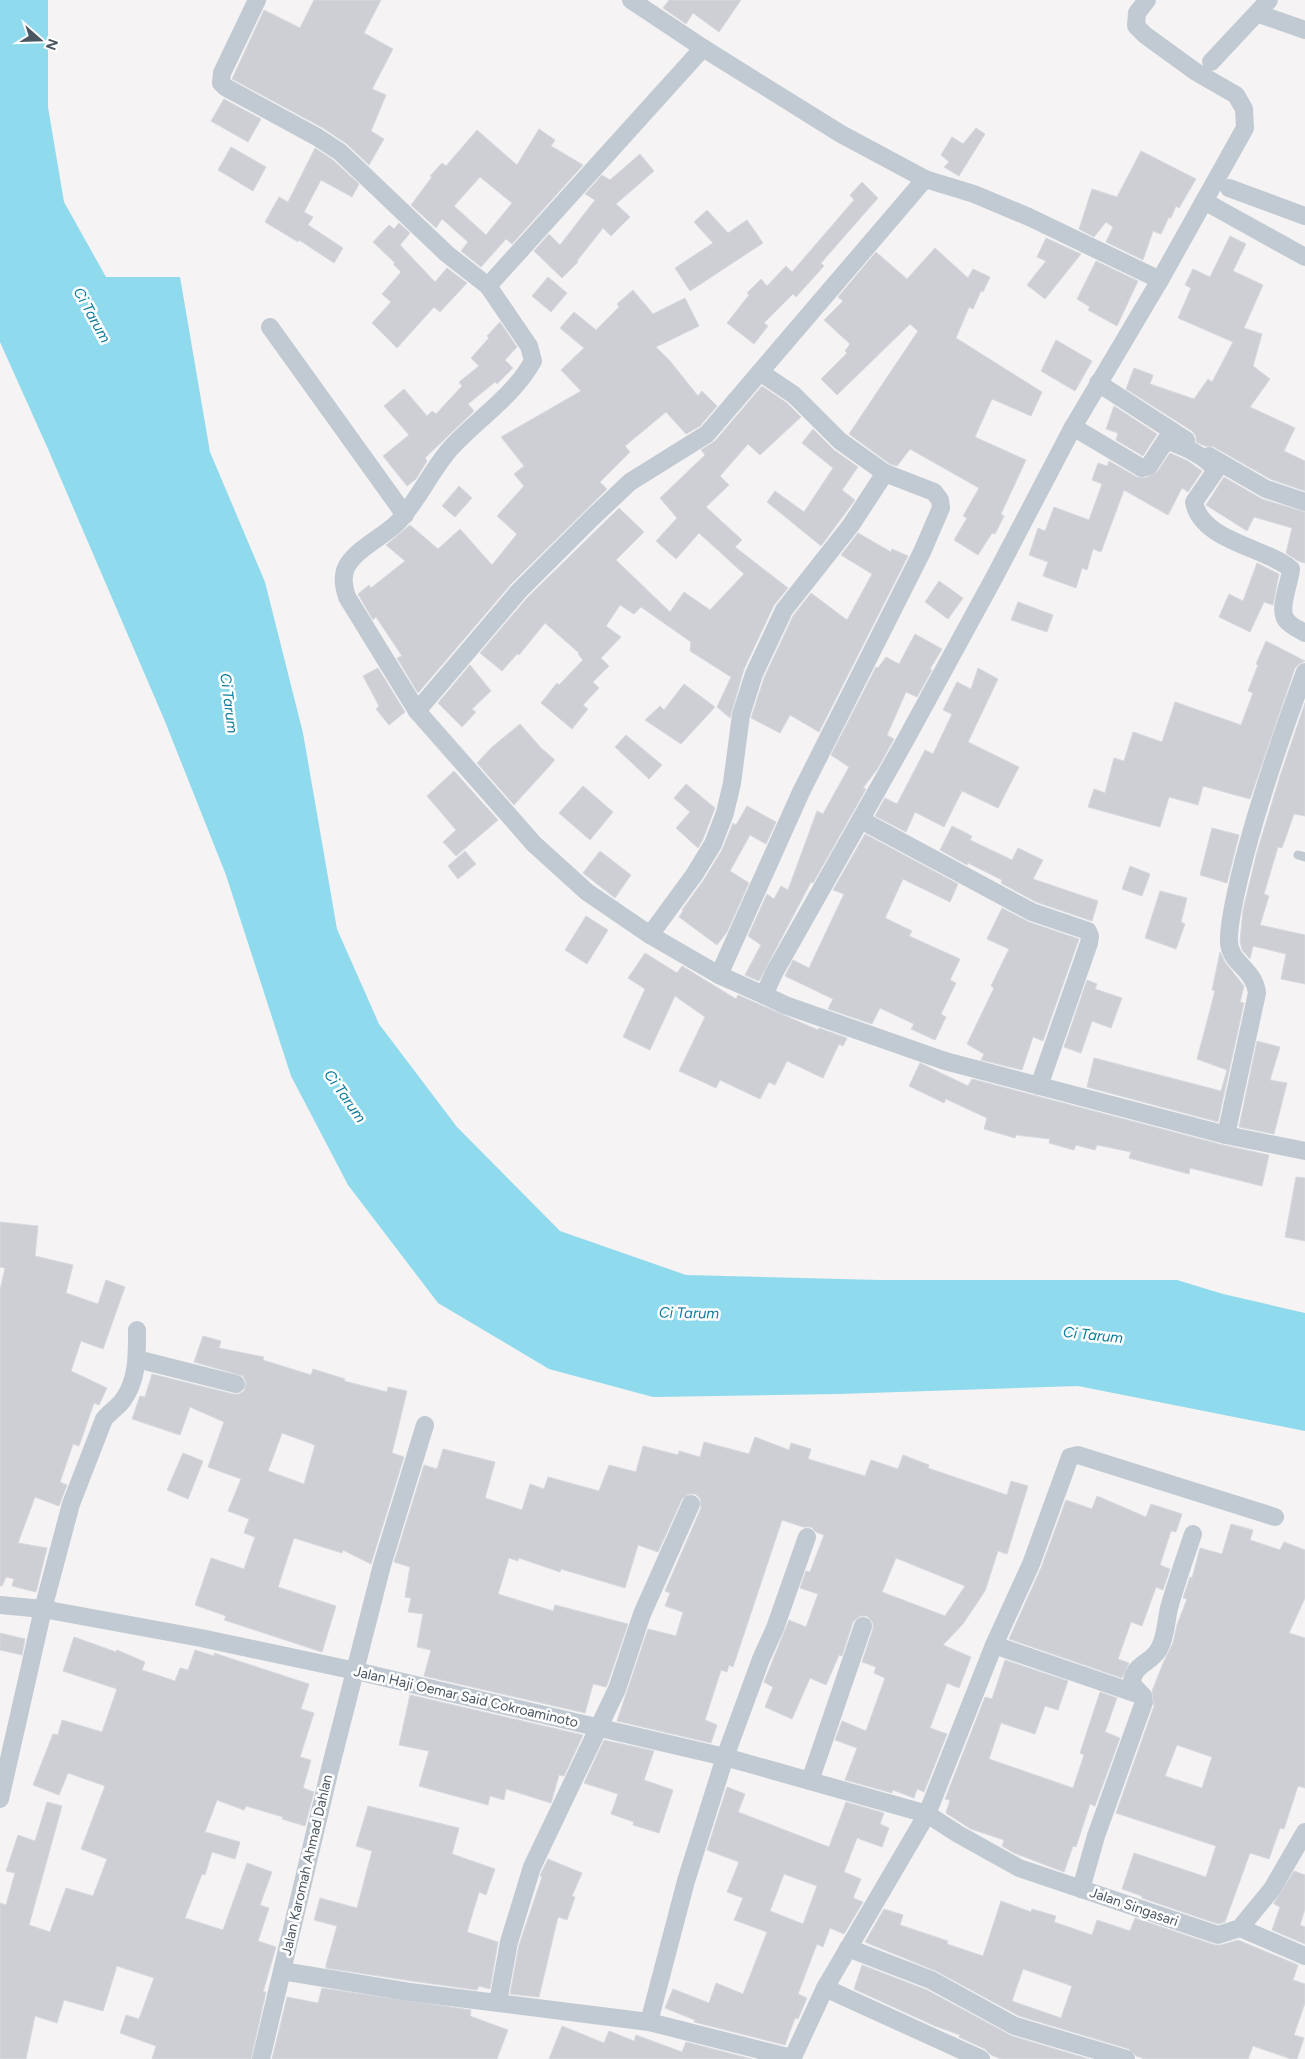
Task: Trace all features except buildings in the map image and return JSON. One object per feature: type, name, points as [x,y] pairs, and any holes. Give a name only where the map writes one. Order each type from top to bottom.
[{"type":"street","points":[[258,0],[222,73],[221,83],[340,152],[447,254],[488,286],[529,346],[534,361],[518,384],[450,450],[405,515],[352,557],[346,566],[344,580],[347,597],[417,711],[534,844],[587,892],[650,935],[719,975],[785,1005],[944,1061],[1226,1135],[1305,1151]]},
{"type":"street","points":[[633,0],[703,48],[841,134],[925,179],[974,194],[1029,217],[1160,280]]},
{"type":"street","points":[[764,995],[774,973],[861,820],[995,576],[1073,427],[1160,280],[1245,128],[1244,109],[1236,96],[1196,72],[1145,35],[1136,26],[1137,13],[1146,0]]},
{"type":"street","points":[[1211,62],[1264,7],[1305,30]]},
{"type":"street","points":[[488,286],[703,48]]},
{"type":"street","points":[[417,711],[519,591],[591,519],[630,482],[707,434],[925,179]]},
{"type":"street","points":[[1229,188],[1305,216]]},
{"type":"street","points":[[1204,201],[1305,257]]},
{"type":"street","points":[[270,327],[405,515]]},
{"type":"street","points":[[719,975],[801,792],[922,552],[941,508],[940,500],[934,492],[885,473],[840,440],[794,396],[760,372]]},
{"type":"street","points":[[1098,383],[1226,467],[1266,489],[1305,502]]},
{"type":"street","points":[[1073,427],[1142,468],[1149,466],[1166,440],[1191,450],[1211,464],[1216,470],[1194,502],[1195,507],[1205,521],[1218,533],[1281,560],[1291,569],[1282,615],[1287,622],[1305,633]]},
{"type":"street","points":[[650,935],[694,875],[713,844],[725,813],[732,783],[741,715],[751,682],[784,610],[851,525],[885,473]]},
{"type":"street","points":[[1226,1135],[1257,993],[1252,977],[1230,952],[1228,940],[1236,894],[1256,810],[1297,716],[1305,672]]},
{"type":"street","points":[[861,820],[1032,912],[1088,931],[1090,936],[1088,943],[1039,1086]]},
{"type":"street","points":[[0,1799],[43,1609],[71,1504],[104,1420],[111,1410],[122,1402],[132,1384],[137,1359],[137,1330]]},
{"type":"street","points":[[137,1359],[236,1384]]},
{"type":"street","name":"Jalan Karomah Ahmad Dahlan","points":[[261,2059],[382,1566],[425,1425]]},
{"type":"street","points":[[282,1971],[410,1992],[649,2022],[792,2059],[825,1988],[927,1814],[994,1646],[1031,1564],[1070,1457],[1078,1455],[1275,1517]]},
{"type":"street","points":[[498,2002],[510,1942],[532,1867],[617,1689],[642,1614],[691,1504]]},
{"type":"street","points":[[1144,1696],[1132,1684],[1134,1674],[1143,1662],[1152,1658],[1162,1642],[1174,1592],[1193,1534]]},
{"type":"street","points":[[649,2022],[686,1881],[725,1757],[760,1659],[775,1628],[807,1537]]},
{"type":"street","name":"Jalan Haji Oemar Said Cokroaminoto","points":[[0,1605],[43,1609],[201,1638],[356,1671],[725,1757],[927,1814]]},
{"type":"street","points":[[810,1781],[863,1626]]},
{"type":"street","points":[[994,1646],[1144,1696]]},
{"type":"street","points":[[1081,1889],[1099,1827],[1141,1711],[1144,1696]]},
{"type":"street","name":"Jalan Singasari","points":[[927,1814],[958,1834],[1019,1868],[1218,1935],[1240,1928]]},
{"type":"street","points":[[1305,1832],[1272,1888],[1240,1928],[1305,1956]]},
{"type":"street","points":[[848,1948],[931,1980],[1015,2026],[1126,2059]]},
{"type":"street","points":[[825,1988],[981,2059]]},
{"type":"water","name":"Ci Tarum","points":[[0,0],[48,0],[48,107],[64,202],[106,277],[180,277],[210,452],[265,582],[303,733],[337,929],[379,1024],[457,1127],[560,1231],[686,1275],[880,1280],[1177,1280],[1223,1294],[1305,1313],[1305,1431],[1078,1386],[839,1394],[653,1397],[549,1369],[438,1303],[348,1185],[291,1076],[226,875],[164,719],[0,342]]}]
